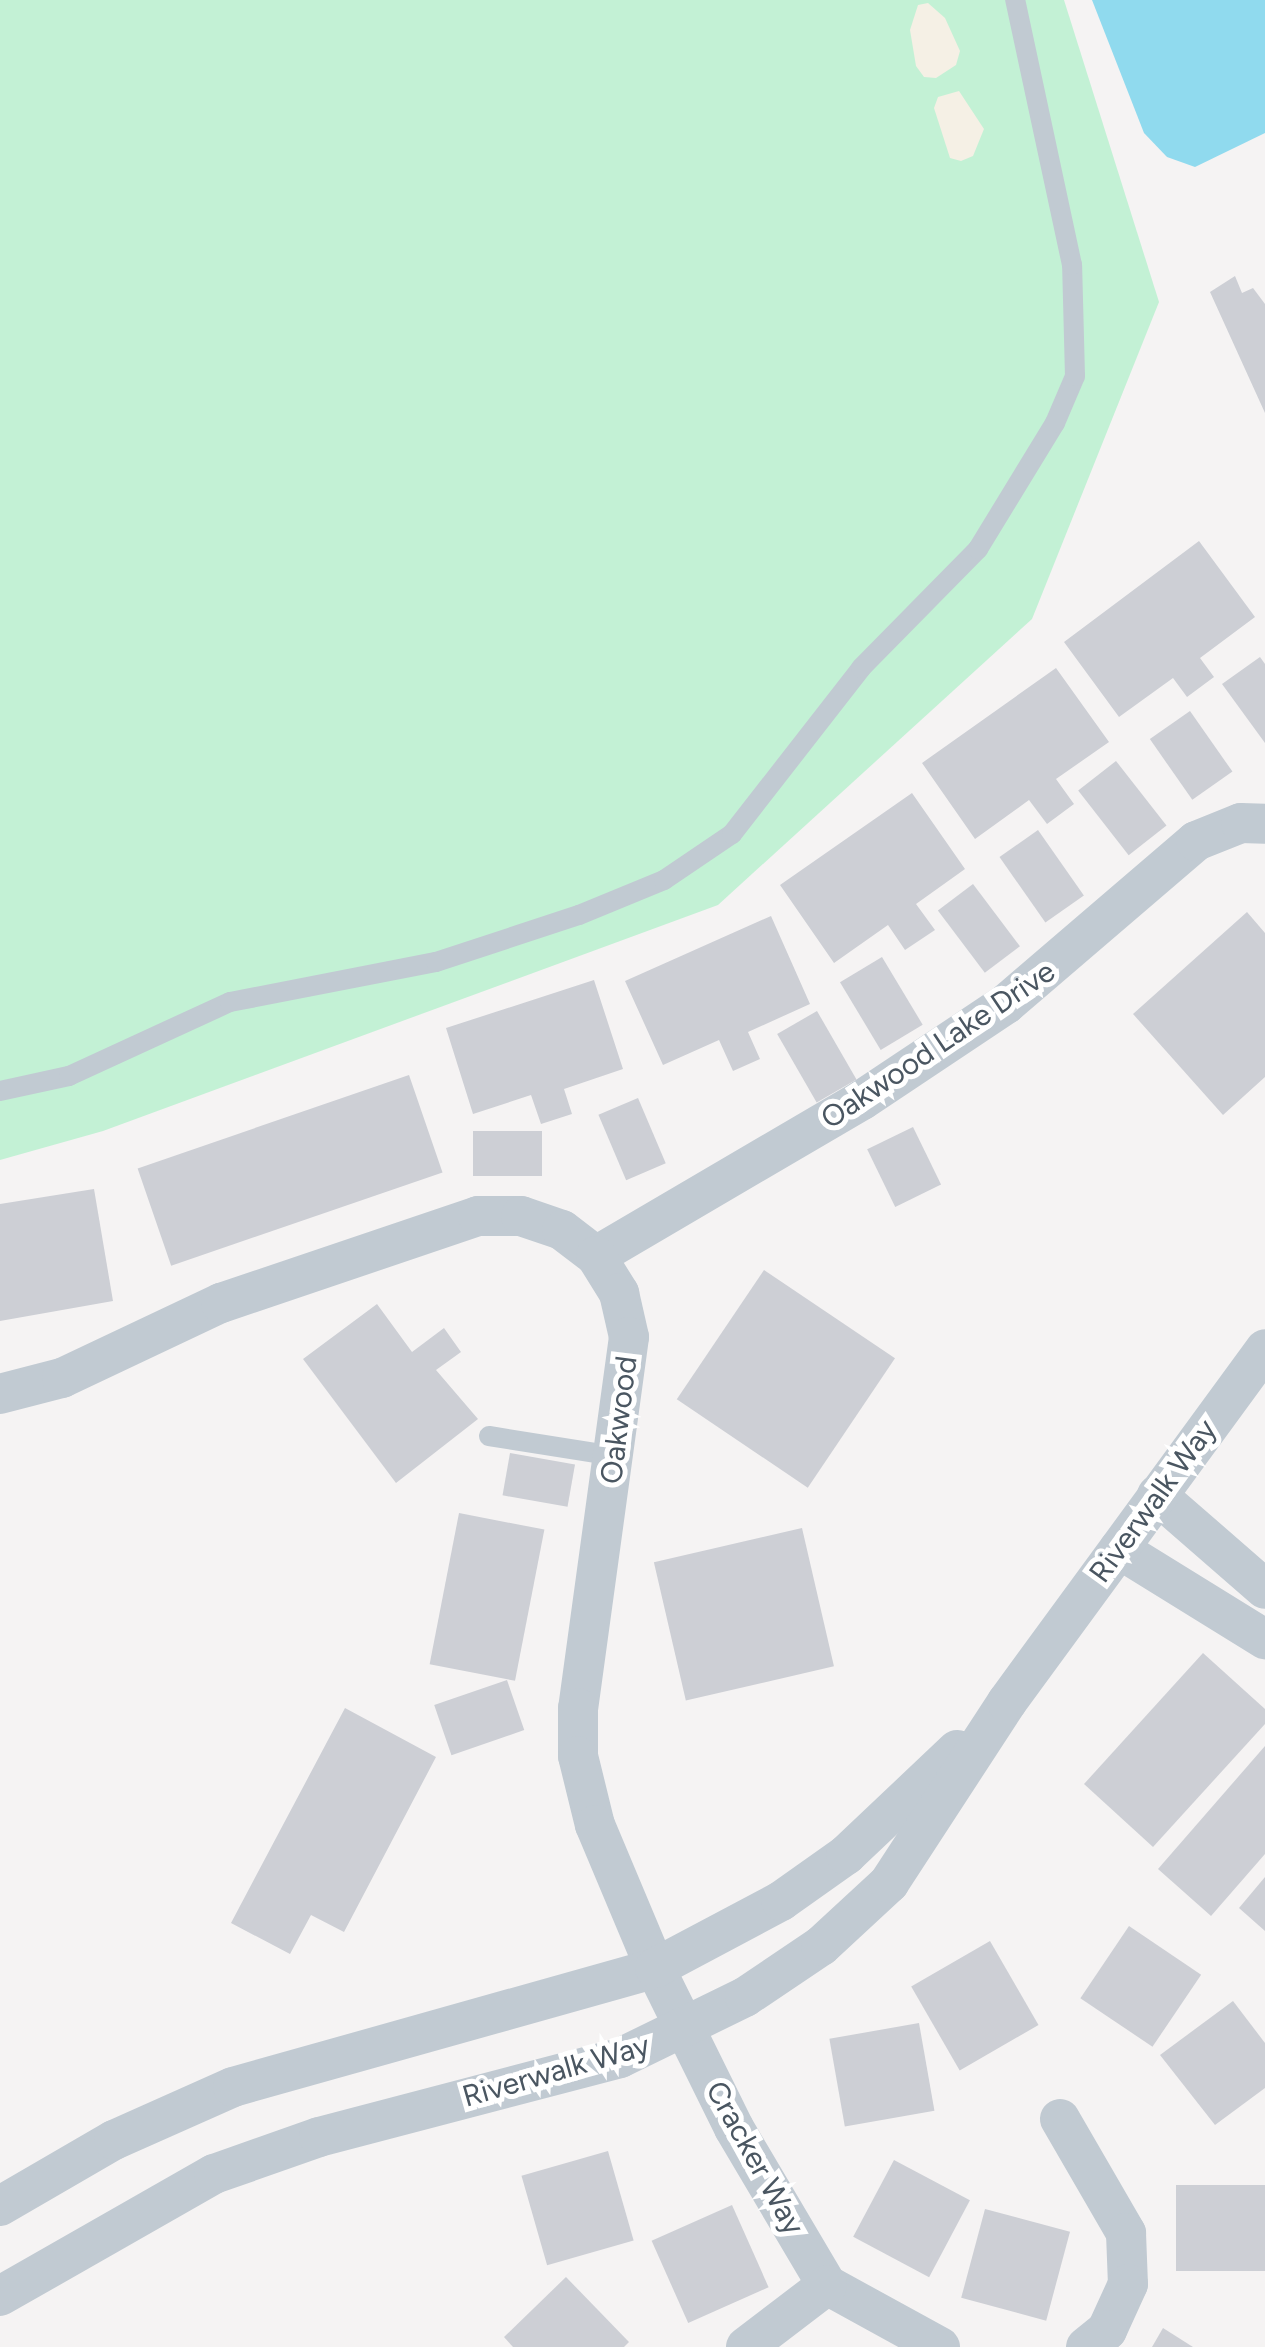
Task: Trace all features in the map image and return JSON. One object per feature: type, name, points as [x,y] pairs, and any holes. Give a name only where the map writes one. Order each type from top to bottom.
[{"type":"street","name":"Oakwood Lake Drive","points":[[596,1256],[812,1131],[1006,1004],[1196,841],[1241,823],[1265,824]]},
{"type":"street","name":"Oakwood","points":[[0,1394],[62,1378],[220,1303],[478,1216],[521,1216],[562,1230],[596,1256],[619,1293],[629,1337],[578,1708],[578,1756],[596,1824],[654,1968],[686,2030]]},
{"type":"street","name":"Riverwalk Way","points":[[0,2296],[214,2174],[337,2132],[584,2069],[686,2030],[784,1973],[889,1883],[1007,1702],[1265,1349]]},
{"type":"street","points":[[1158,1495],[1265,1589]]},
{"type":"street","points":[[1120,1549],[1265,1639]]},
{"type":"street","name":"Riverwalk Way","points":[[0,2206],[114,2140],[233,2086],[654,1968],[781,1901],[846,1855],[1007,1702]]},
{"type":"street","name":"Cracker Way","points":[[686,2030],[827,2285]]},
{"type":"street","points":[[1060,2119],[1126,2232],[1128,2284],[1107,2330],[1086,2347]]},
{"type":"street","points":[[746,2347],[827,2285],[940,2347]]},
{"type":"lane","points":[[0,1091],[70,1076],[230,1002],[436,962],[579,915],[664,880],[732,834],[861,668],[978,550],[1055,423],[1075,376],[1072,264],[1015,0]]},
{"type":"lane","points":[[489,1436],[615,1456]]},
{"type":"green space","points":[[0,0],[1064,0],[1159,302],[1032,619],[718,905],[103,1131],[0,1160]]},
{"type":"sand","points":[[928,3],[945,18],[960,51],[956,65],[936,78],[924,77],[916,66],[910,30],[918,5]]},
{"type":"sand","points":[[959,91],[984,129],[973,156],[961,161],[950,158],[934,108],[938,97]]},
{"type":"water","points":[[1092,0],[1265,0],[1265,133],[1195,167],[1167,157],[1144,133]]},
{"type":"building","points":[[1235,276],[1242,293],[1253,288],[1265,304],[1265,413],[1210,292]]},
{"type":"building","points":[[1199,541],[1255,617],[1200,658],[1214,677],[1187,697],[1173,678],[1119,717],[1064,642]]},
{"type":"building","points":[[1260,657],[1265,664],[1265,743],[1222,684]]},
{"type":"building","points":[[1056,668],[1109,742],[1056,779],[1074,804],[1047,824],[1029,800],[975,839],[922,763]]},
{"type":"building","points":[[1190,711],[1232,772],[1192,800],[1150,739]]},
{"type":"building","points":[[1116,761],[1166,826],[1129,855],[1078,791]]},
{"type":"building","points":[[912,793],[965,869],[916,904],[935,930],[905,950],[888,925],[834,963],[780,885]]},
{"type":"building","points":[[1038,830],[1084,896],[1045,922],[999,857]]},
{"type":"building","points":[[973,884],[1020,946],[985,973],[938,910]]},
{"type":"building","points":[[1247,912],[1265,933],[1265,1077],[1223,1115],[1133,1014]]},
{"type":"building","points":[[771,916],[810,1004],[748,1032],[760,1059],[733,1071],[719,1040],[663,1065],[625,981]]},
{"type":"building","points":[[882,957],[923,1025],[881,1050],[840,982]]},
{"type":"building","points":[[594,980],[623,1069],[564,1089],[572,1114],[541,1124],[531,1095],[473,1114],[446,1028]]},
{"type":"building","points":[[817,1011],[856,1079],[817,1102],[777,1034]]},
{"type":"building","points":[[409,1075],[443,1172],[171,1266],[138,1168]]},
{"type":"building","points":[[638,1098],[666,1163],[626,1180],[598,1115]]},
{"type":"building","points":[[913,1127],[941,1185],[895,1207],[867,1149]]},
{"type":"building","points":[[473,1131],[542,1131],[542,1176],[473,1176]]},
{"type":"building","points":[[94,1189],[113,1301],[0,1321],[0,1204]]},
{"type":"building","points":[[764,1270],[895,1358],[808,1488],[677,1399]]},
{"type":"building","points":[[377,1304],[412,1352],[444,1328],[461,1352],[436,1370],[478,1419],[396,1483],[303,1359]]},
{"type":"building","points":[[510,1453],[575,1464],[568,1507],[503,1495]]},
{"type":"building","points":[[459,1513],[544,1530],[515,1681],[430,1664]]},
{"type":"building","points":[[802,1528],[834,1666],[686,1701],[654,1562]]},
{"type":"building","points":[[1203,1653],[1265,1709],[1265,1724],[1153,1847],[1084,1784]]},
{"type":"building","points":[[507,1680],[524,1730],[451,1755],[434,1705]]},
{"type":"building","points":[[345,1708],[436,1757],[344,1932],[311,1915],[290,1954],[231,1923]]},
{"type":"building","points":[[1265,1746],[1265,1854],[1211,1916],[1158,1869]]},
{"type":"building","points":[[1265,1877],[1265,1931],[1239,1908]]},
{"type":"building","points":[[1129,1926],[1201,1975],[1152,2047],[1080,1998]]},
{"type":"building","points":[[990,1941],[1038,2025],[960,2071],[911,1986]]},
{"type":"building","points":[[1233,2001],[1265,2043],[1265,2088],[1215,2125],[1160,2055]]},
{"type":"building","points":[[919,2023],[934,2111],[845,2126],[829,2039]]},
{"type":"building","points":[[608,2151],[634,2240],[547,2265],[521,2176]]},
{"type":"building","points":[[894,2160],[970,2200],[929,2277],[853,2237]]},
{"type":"building","points":[[1176,2185],[1265,2185],[1265,2271],[1176,2271]]},
{"type":"building","points":[[732,2205],[769,2287],[688,2323],[652,2241]]},
{"type":"building","points":[[985,2209],[1070,2232],[1046,2321],[961,2298]]},
{"type":"building","points":[[566,2277],[629,2342],[624,2347],[513,2347],[504,2337]]},
{"type":"building","points":[[1163,2328],[1193,2347],[1152,2347]]}]
